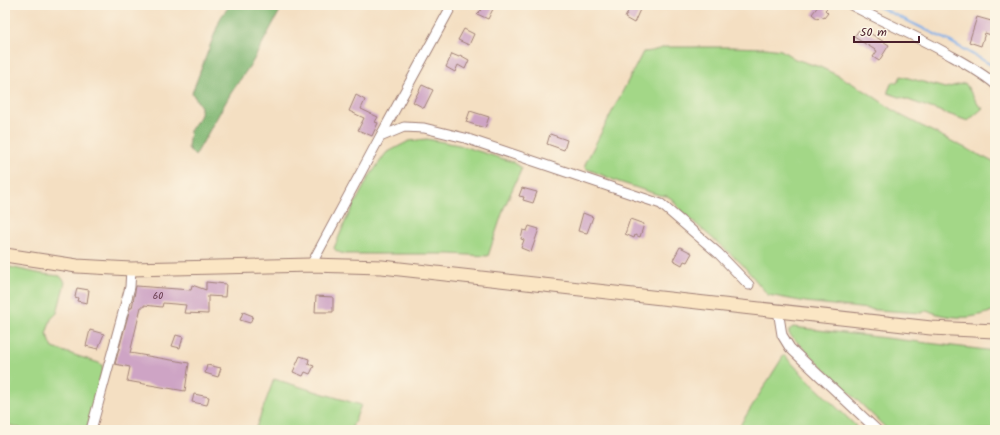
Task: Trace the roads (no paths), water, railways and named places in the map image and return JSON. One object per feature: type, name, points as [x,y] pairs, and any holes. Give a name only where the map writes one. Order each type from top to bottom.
[{"type":"street","points":[[311,265],[452,5]]},
{"type":"street","points":[[851,5],[954,57],[987,76],[995,84]]},
{"type":"street","points":[[380,137],[404,127],[424,128],[451,134],[660,204],[718,253],[750,285]]},
{"type":"street","points":[[5,255],[77,266],[131,269],[311,265],[382,267],[931,328],[995,331]]},
{"type":"street","points":[[91,430],[130,287],[131,269]]},
{"type":"street","points":[[778,310],[782,335],[790,348],[877,430]]},
{"type":"waterway","points":[[875,5],[949,41],[995,67]]}]
